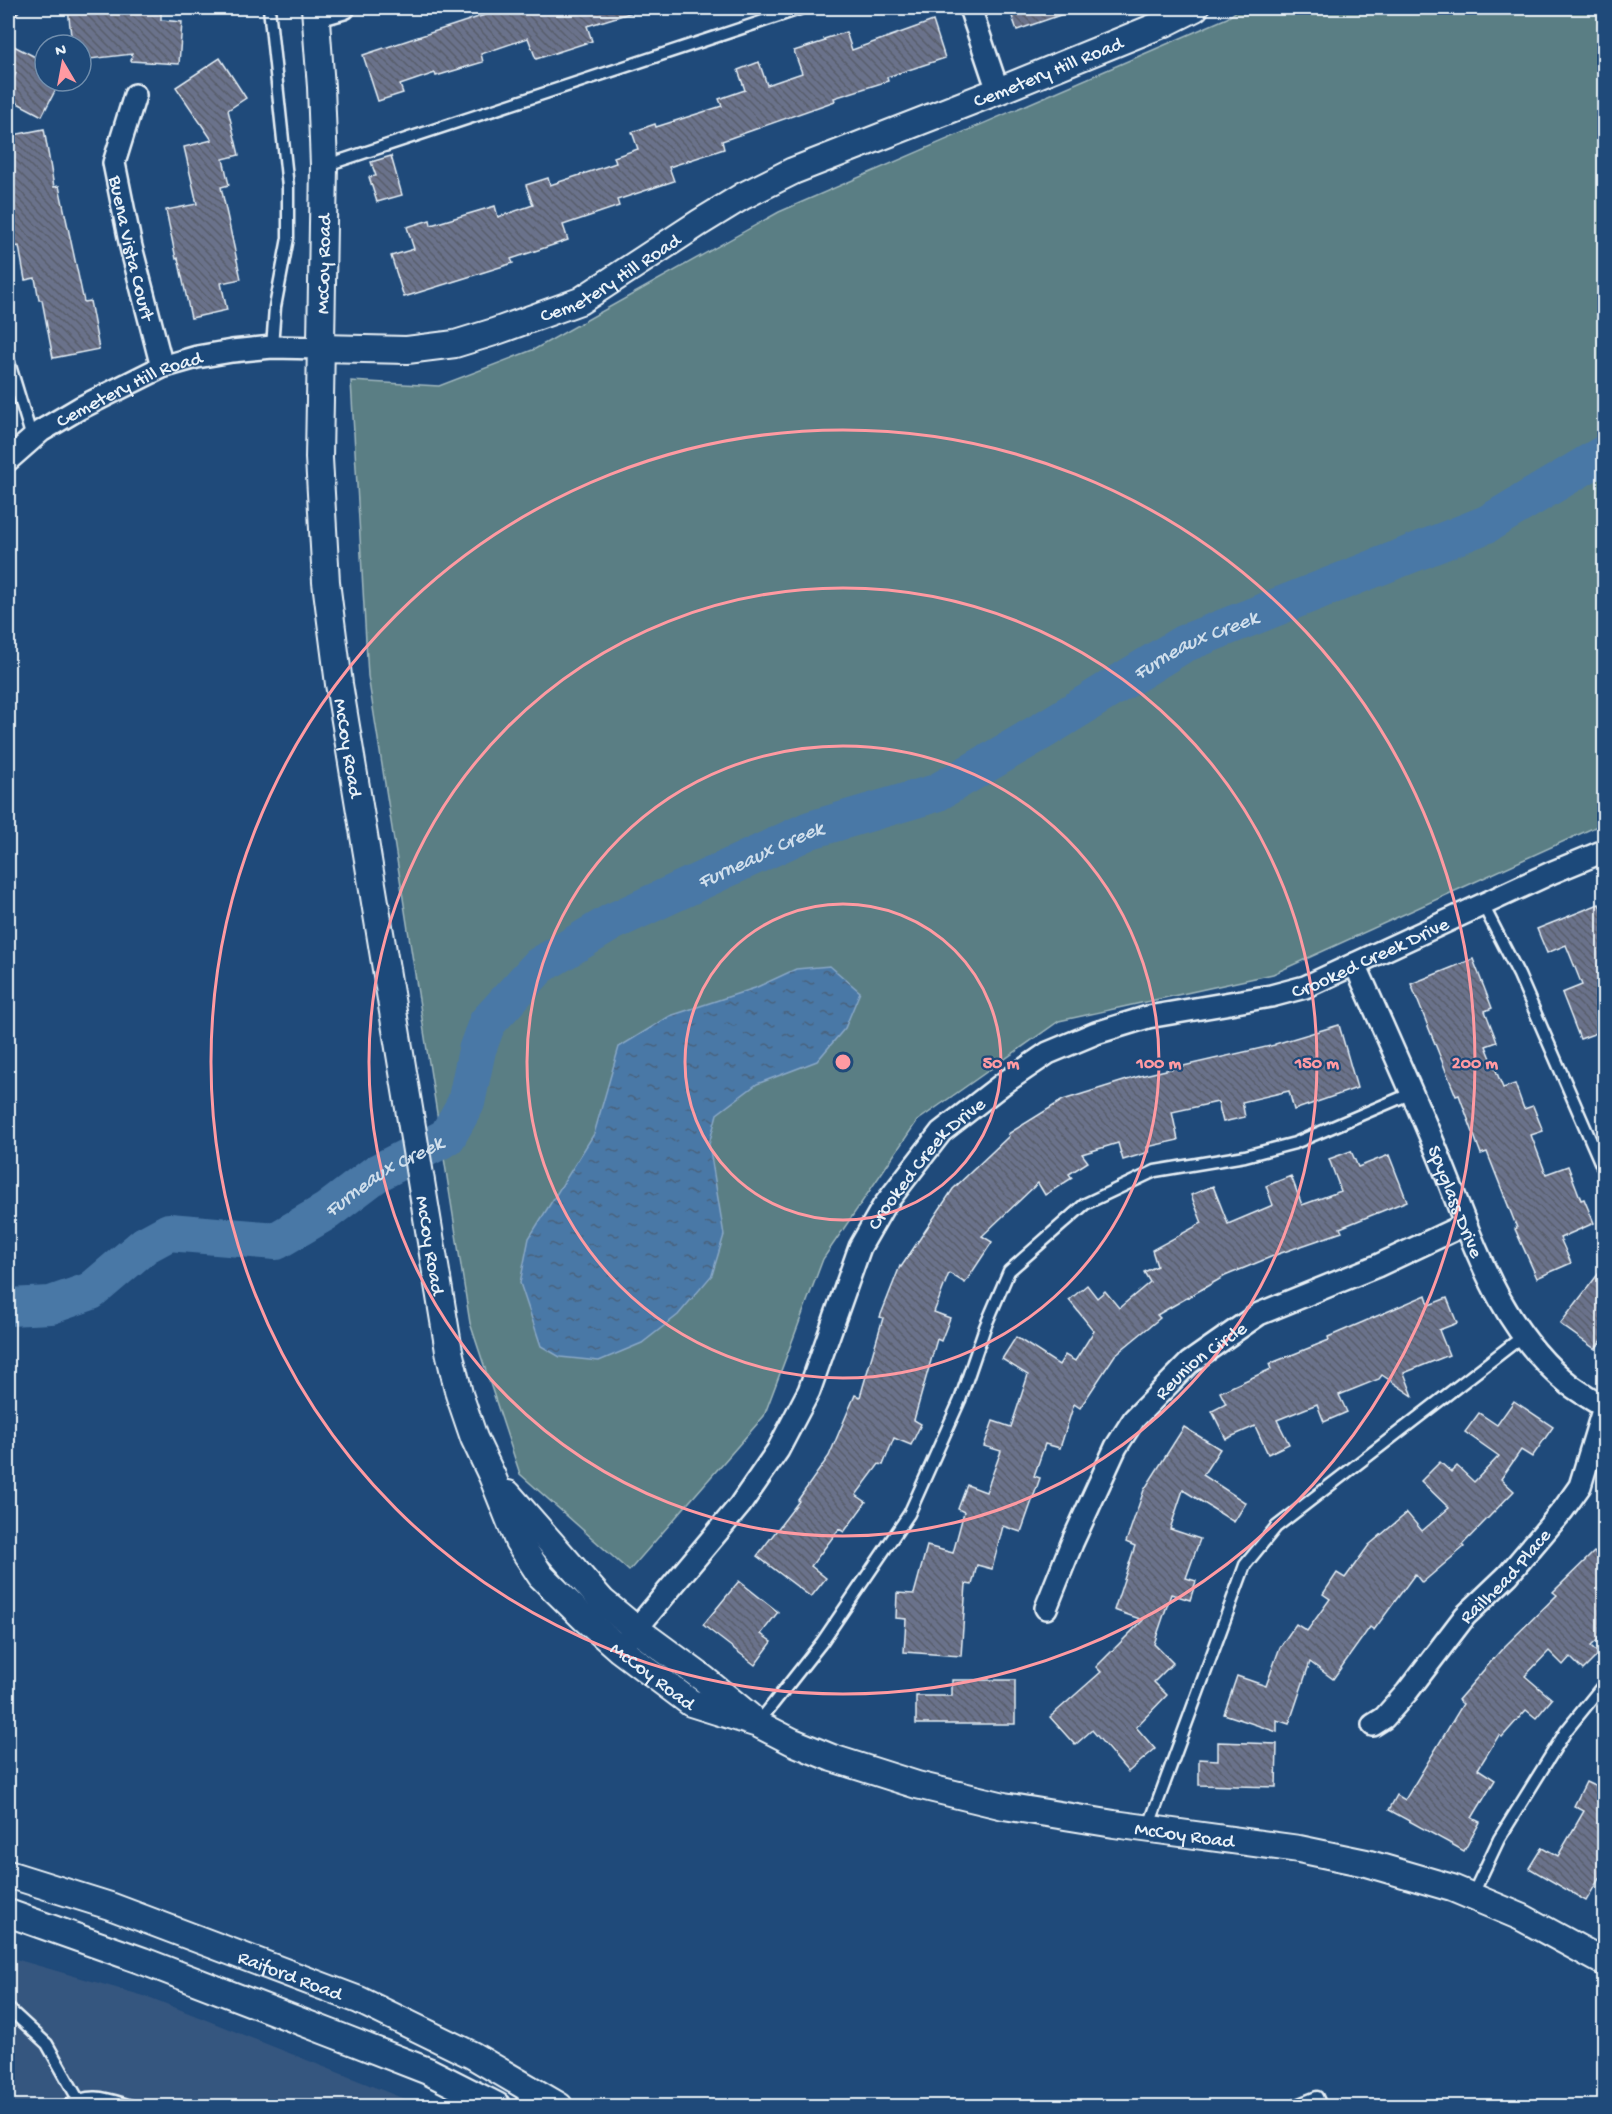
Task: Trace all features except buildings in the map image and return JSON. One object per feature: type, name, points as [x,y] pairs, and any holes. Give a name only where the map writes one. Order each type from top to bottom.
[{"type":"street","points":[[315,12],[344,8]]},
{"type":"street","points":[[970,8],[998,92]]},
{"type":"street","name":"Cemetery Hill Road","points":[[8,460],[32,438],[80,408],[162,367],[196,357],[272,347],[407,350],[454,344],[494,333],[580,301],[699,223],[793,171],[998,92],[1165,23],[1195,8]]},
{"type":"street","name":"McCoy Road","points":[[315,12],[324,166],[320,458],[326,582],[341,696],[449,1351],[459,1394],[474,1438],[518,1541],[541,1576],[619,1649],[691,1703],[758,1724],[832,1758],[917,1785],[1004,1806],[1148,1829],[1299,1849],[1366,1863],[1472,1896],[1521,1917],[1605,1962]]},
{"type":"street","name":"Buena Vista Court","points":[[135,94],[114,163],[131,248],[162,367]]},
{"type":"street","name":"Crooked Creek Drive","points":[[619,1649],[740,1504],[778,1450],[809,1391],[860,1247],[883,1207],[941,1132],[1004,1083],[1048,1053],[1096,1033],[1148,1017],[1279,994],[1305,987],[1605,851]]},
{"type":"street","name":"Spyglass Drive","points":[[1355,964],[1436,1149],[1464,1225],[1506,1312],[1523,1336],[1570,1385],[1604,1407]]},
{"type":"street","name":"Reunion Circle","points":[[1046,1608],[1072,1543],[1116,1447],[1134,1419],[1189,1363],[1260,1314],[1377,1266],[1464,1225]]},
{"type":"street","name":"Railhead Place","points":[[1373,1725],[1384,1718],[1407,1692],[1465,1616],[1508,1575],[1563,1510],[1580,1486],[1604,1407]]},
{"type":"street","name":"McCoy Road","points":[[492,1476],[602,1601],[704,1679],[758,1724]]},
{"type":"street","name":"Raiford Road","points":[[8,1874],[110,1906],[359,2000],[472,2055],[488,2091]]},
{"type":"street","name":"Raiford Road","points":[[8,1912],[428,2071],[488,2091],[559,2106]]},
{"type":"lane","points":[[8,11],[13,8]]},
{"type":"lane","points":[[268,8],[288,187],[288,238],[274,307],[272,347]]},
{"type":"lane","points":[[324,166],[803,8]]},
{"type":"lane","points":[[8,359],[32,438]]},
{"type":"lane","points":[[1483,905],[1519,975],[1605,1171]]},
{"type":"lane","points":[[758,1724],[822,1642],[909,1514],[960,1400],[985,1327],[1009,1271],[1085,1204],[1155,1171],[1245,1156],[1295,1143],[1412,1093]]},
{"type":"lane","points":[[1148,1829],[1245,1565],[1276,1527],[1523,1336]]},
{"type":"lane","points":[[1472,1896],[1499,1839],[1566,1731],[1605,1684]]},
{"type":"lane","points":[[8,2008],[47,2044],[78,2100]]},
{"type":"lane","points":[[68,2106],[78,2100],[102,2097],[131,2106]]},
{"type":"lane","points":[[1294,2106],[1317,2097],[1321,2106]]},
{"type":"shaded area","points":[[8,1957],[151,1998],[422,2106],[8,2106]]},
{"type":"green space","points":[[1241,8],[1604,8],[1604,823],[1273,974],[1059,1021],[917,1121],[823,1259],[764,1416],[629,1571],[520,1474],[470,1323],[368,676],[351,381],[439,386],[535,349],[779,212],[1227,18]]},
{"type":"water","points":[[830,966],[860,992],[845,1028],[817,1061],[757,1084],[717,1114],[709,1144],[724,1235],[712,1275],[678,1315],[642,1343],[599,1361],[560,1357],[541,1346],[520,1283],[529,1238],[594,1134],[619,1047],[670,1016],[755,988],[796,969]]},
{"type":"waterway","name":"Furneaux Creek","points":[[8,1307],[51,1305],[91,1291],[145,1245],[169,1232],[276,1241],[327,1211],[377,1173],[447,1137],[466,1103],[477,1050],[487,1023],[539,966],[612,922],[810,830],[936,793],[1183,644],[1487,524],[1604,454]]}]
